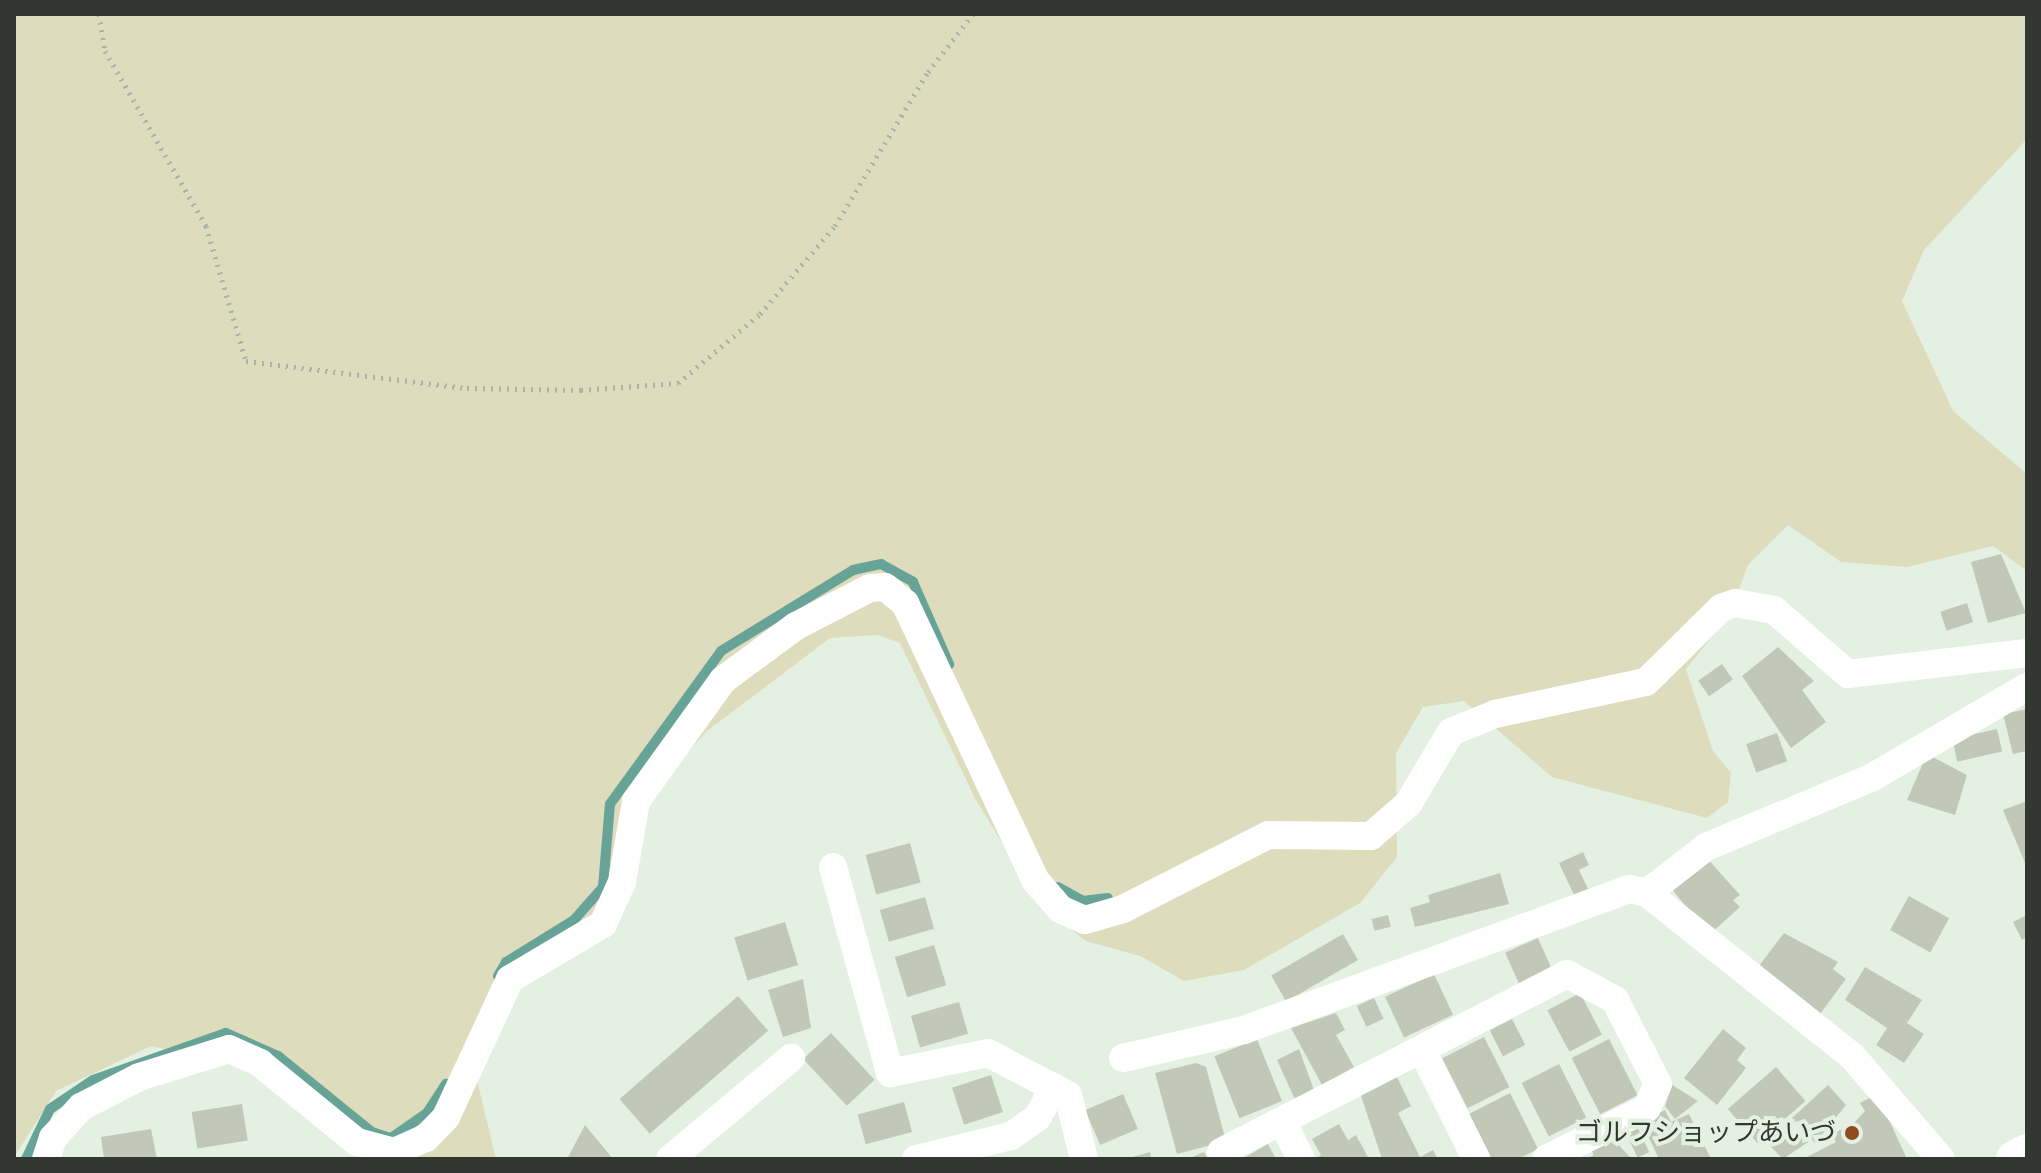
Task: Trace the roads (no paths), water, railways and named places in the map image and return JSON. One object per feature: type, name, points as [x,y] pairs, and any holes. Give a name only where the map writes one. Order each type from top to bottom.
[{"type":"street","points":[[46,1159],[53,1138],[81,1107],[139,1077],[229,1049],[260,1063],[357,1142],[394,1152],[426,1138],[446,1117],[510,979],[603,924],[622,882],[636,801],[715,690],[796,626],[870,588],[885,587],[905,603],[1036,881],[1060,909],[1085,920],[1123,909],[1268,835],[1371,836],[1408,804],[1451,732],[1495,714],[1646,682],[1721,608],[1735,603],[1774,610],[1848,674],[2027,653]]},
{"type":"street","points":[[1647,893],[1706,847],[1871,778],[2027,687]]},
{"type":"street","points":[[833,867],[890,1073],[988,1053],[1068,1095],[1084,1159]]},
{"type":"street","points":[[1123,1058],[1244,1030],[1527,930],[1593,898],[1630,889],[1647,893],[1879,1080],[1941,1159]]},
{"type":"street","points":[[1221,1152],[1423,1052],[1567,974],[1615,1000],[1658,1084],[1647,1108],[1546,1159]]},
{"type":"street","points":[[1423,1052],[1476,1159]]},
{"type":"street","points":[[670,1159],[791,1058]]},
{"type":"street","points":[[916,1159],[1011,1136],[1037,1118],[1054,1087]]},
{"type":"street","points":[[1282,1121],[1301,1159]]},
{"type":"street","points":[[2014,1159],[2027,1152]]},
{"type":"waterway","points":[[498,976],[506,962],[574,920],[603,887],[610,804],[721,651],[853,570],[881,564],[913,582],[949,664]]},
{"type":"waterway","points":[[1058,887],[1083,901],[1108,898]]},
{"type":"waterway","points":[[26,1159],[50,1109],[93,1080],[226,1033],[278,1056],[372,1132],[391,1138],[427,1113],[446,1084]]},
{"type":"place","name":"ゴルフショップあいづ","points":[[1852,1133]]}]
